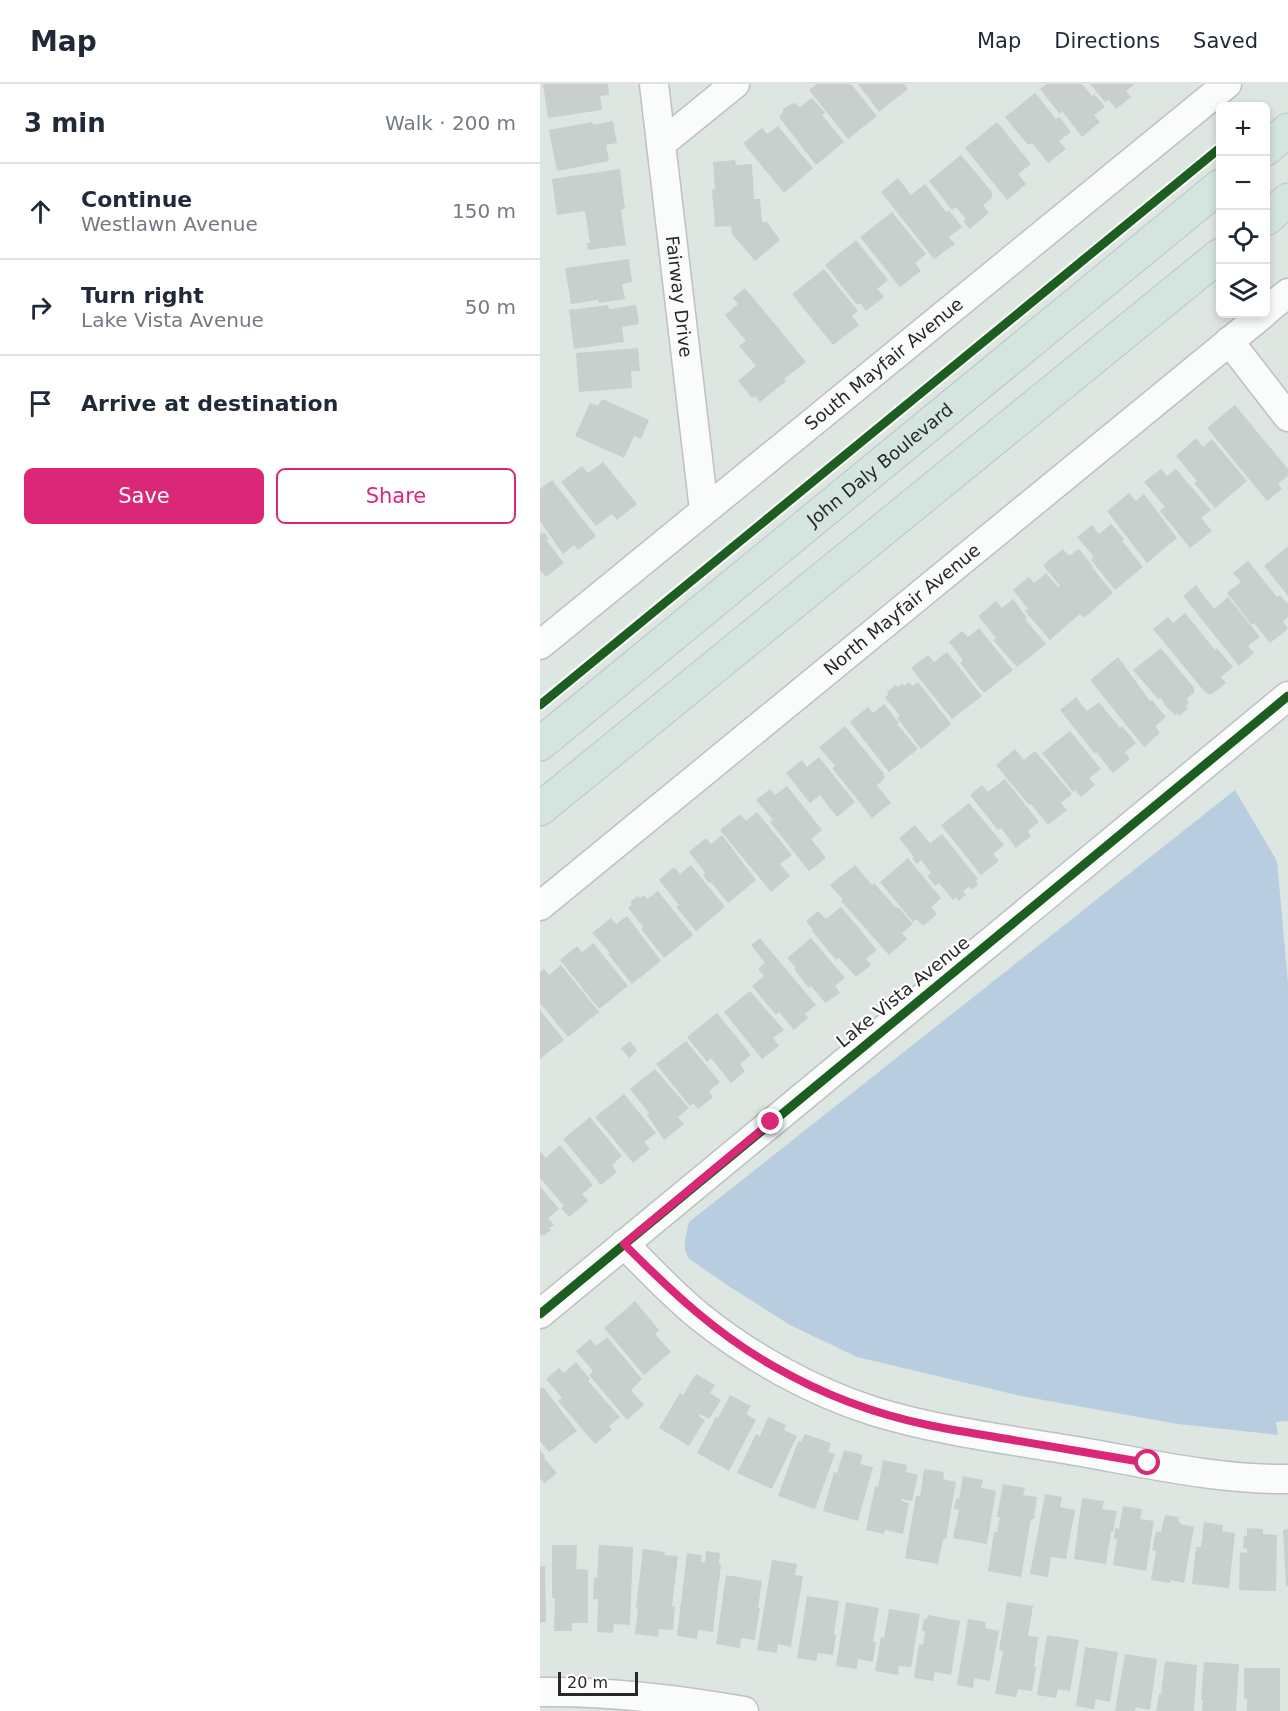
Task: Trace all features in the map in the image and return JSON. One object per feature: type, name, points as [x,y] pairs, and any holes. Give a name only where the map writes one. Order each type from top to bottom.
[{"type":"main road","points":[[1270,146],[1288,130]]},
{"type":"main road","name":"John Daly Boulevard","points":[[540,744],[1216,190]]},
{"type":"main road","points":[[1270,216],[1288,200]]},
{"type":"main road","points":[[540,809],[1216,259]]},
{"type":"street","name":"Fairway Drive","points":[[654,84],[704,510]]},
{"type":"street","points":[[661,144],[735,84]]},
{"type":"street","name":"South Mayfair Avenue","points":[[540,645],[1227,84]]},
{"type":"street","name":"North Mayfair Avenue","points":[[1270,307],[1288,293]]},
{"type":"street","name":"North Mayfair Avenue","points":[[540,906],[1257,318]]},
{"type":"street","points":[[1229,341],[1288,417]]},
{"type":"street","name":"Lake Vista Avenue","points":[[540,1314],[1288,696]]},
{"type":"street","points":[[624,1244],[699,1316],[736,1342],[775,1367],[823,1391],[872,1410],[927,1425],[1214,1475],[1288,1479]]},
{"type":"street","points":[[540,1692],[617,1694],[744,1711]]},
{"type":"shaded area","points":[[1235,790],[1277,861],[1288,983],[1288,1421],[1276,1422],[1278,1435],[1178,1424],[1021,1396],[857,1357],[790,1325],[688,1258],[685,1239],[689,1222]]},
{"type":"building","points":[[543,84],[608,84],[609,95],[600,96],[602,110],[548,118]]},
{"type":"building","points":[[816,84],[851,84],[877,116],[848,139],[809,90]]},
{"type":"building","points":[[858,84],[904,84],[908,89],[879,112]]},
{"type":"building","points":[[1047,84],[1082,84],[1105,107],[1094,115],[1100,122],[1082,137],[1062,111],[1060,114],[1040,89]]},
{"type":"building","points":[[1090,84],[1135,84],[1126,91],[1131,97],[1116,109],[1109,100],[1105,102]]},
{"type":"building","points":[[1035,93],[1056,119],[1059,117],[1071,132],[1059,141],[1066,149],[1048,163],[1032,143],[1028,145],[1005,117]]},
{"type":"building","points":[[812,98],[825,113],[822,115],[844,142],[816,165],[779,117],[783,109],[789,105],[795,103],[800,107]]},
{"type":"building","points":[[613,121],[617,143],[606,145],[609,161],[557,171],[549,130],[592,122],[593,125]]},
{"type":"building","points":[[997,122],[1031,164],[1018,174],[1026,184],[1007,200],[965,148]]},
{"type":"building","points":[[778,126],[813,168],[784,193],[743,143],[762,128],[767,134]]},
{"type":"building","points":[[961,155],[992,192],[992,198],[983,205],[989,213],[970,229],[963,221],[966,219],[956,207],[952,210],[929,181]]},
{"type":"building","points":[[735,160],[736,165],[752,164],[754,199],[760,199],[762,222],[767,222],[780,240],[755,261],[732,234],[731,226],[715,227],[712,190],[715,189],[713,162]]},
{"type":"building","points":[[620,169],[625,209],[621,210],[626,245],[588,250],[587,243],[590,243],[585,211],[557,215],[552,179]]},
{"type":"building","points":[[898,178],[911,195],[925,184],[946,212],[949,210],[962,227],[949,237],[955,244],[934,259],[881,192]]},
{"type":"building","points":[[892,212],[926,254],[915,263],[921,271],[900,287],[860,237]]},
{"type":"building","points":[[856,240],[888,280],[877,289],[884,297],[866,311],[860,303],[857,305],[825,265]]},
{"type":"building","points":[[629,259],[632,282],[622,284],[625,299],[571,304],[565,268]]},
{"type":"building","points":[[824,269],[858,311],[852,316],[859,325],[833,345],[792,294]]},
{"type":"building","points":[[745,288],[806,362],[760,402],[755,396],[752,398],[738,381],[756,366],[739,346],[746,341],[725,315],[738,304],[733,298]]},
{"type":"building","points":[[608,305],[609,309],[636,305],[639,324],[622,327],[624,342],[574,349],[569,310]]},
{"type":"building","points":[[638,348],[640,371],[631,371],[632,388],[579,392],[576,353]]},
{"type":"building","points":[[602,399],[649,420],[641,439],[634,436],[624,458],[575,436],[590,403],[598,406]]},
{"type":"building","points":[[1235,405],[1288,469],[1288,476],[1278,484],[1282,489],[1267,501],[1207,428]]},
{"type":"building","points":[[1196,438],[1203,447],[1212,439],[1247,481],[1215,508],[1194,483],[1197,481],[1176,456]]},
{"type":"building","points":[[603,462],[637,504],[617,520],[612,514],[596,526],[561,482],[582,466],[588,473]]},
{"type":"building","points":[[1161,469],[1167,476],[1176,469],[1211,510],[1201,518],[1212,531],[1190,548],[1160,511],[1165,507],[1144,482]]},
{"type":"building","points":[[552,480],[596,536],[578,550],[574,545],[563,554],[540,521],[540,489]]},
{"type":"building","points":[[1129,493],[1136,501],[1144,494],[1177,538],[1147,563],[1107,511]]},
{"type":"building","points":[[1111,524],[1143,567],[1115,590],[1091,560],[1094,557],[1077,537],[1092,525],[1099,534]]},
{"type":"building","points":[[540,532],[542,535],[544,532],[549,539],[546,540],[564,563],[546,577],[540,570]]},
{"type":"building","points":[[1288,546],[1288,596],[1264,566]]},
{"type":"building","points":[[1063,549],[1069,556],[1079,549],[1113,593],[1084,618],[1080,614],[1050,640],[1025,611],[1028,609],[1013,590],[1029,577],[1034,583],[1046,573],[1058,587],[1060,586],[1043,565]]},
{"type":"building","points":[[1248,561],[1277,597],[1280,595],[1288,604],[1288,617],[1283,621],[1288,629],[1270,643],[1254,623],[1252,625],[1227,593],[1241,582],[1233,573]]},
{"type":"building","points":[[1196,585],[1214,609],[1228,597],[1260,637],[1248,646],[1254,653],[1239,666],[1183,596]]},
{"type":"building","points":[[1013,599],[1027,618],[1025,619],[1046,644],[1017,667],[993,640],[996,638],[978,616],[996,601],[1002,608]]},
{"type":"building","points":[[1185,613],[1215,650],[1217,648],[1233,667],[1221,677],[1226,683],[1212,694],[1204,691],[1153,629],[1168,617],[1173,623]]},
{"type":"building","points":[[979,628],[1013,670],[984,693],[960,663],[963,660],[949,642],[962,631],[968,637]]},
{"type":"building","points":[[1161,648],[1195,689],[1193,690],[1195,692],[1186,699],[1189,703],[1186,706],[1188,708],[1179,716],[1166,707],[1161,698],[1158,699],[1133,670]]},
{"type":"building","points":[[947,652],[982,696],[952,719],[911,668],[928,655],[934,662]]},
{"type":"building","points":[[1118,657],[1150,701],[1152,700],[1166,717],[1155,726],[1160,733],[1144,747],[1090,680]]},
{"type":"building","points":[[909,682],[912,686],[918,682],[951,724],[921,749],[897,718],[900,716],[885,697],[889,694],[887,692],[896,685],[898,687],[902,683],[904,686]]},
{"type":"building","points":[[1076,697],[1087,711],[1099,702],[1120,728],[1122,726],[1136,743],[1125,752],[1130,759],[1113,773],[1060,710]]},
{"type":"building","points":[[884,704],[918,749],[889,772],[850,722],[868,707],[873,713]]},
{"type":"building","points":[[845,726],[884,774],[885,778],[877,785],[891,803],[872,818],[832,768],[835,766],[819,747]]},
{"type":"building","points":[[1070,731],[1101,769],[1089,778],[1095,785],[1081,797],[1075,790],[1073,792],[1042,753]]},
{"type":"building","points":[[1015,749],[1024,760],[1035,751],[1072,794],[1061,803],[1067,810],[1048,825],[996,765]]},
{"type":"building","points":[[819,757],[855,802],[837,817],[820,795],[810,803],[786,773],[802,760],[807,767]]},
{"type":"building","points":[[1005,779],[1039,822],[1028,831],[1031,836],[1016,848],[970,795],[982,785],[988,792]]},
{"type":"building","points":[[787,786],[822,830],[811,839],[826,858],[809,871],[770,822],[773,820],[756,800],[770,789],[775,795]]},
{"type":"building","points":[[969,803],[1004,845],[993,854],[999,861],[981,875],[941,825]]},
{"type":"building","points":[[757,812],[792,855],[780,864],[790,876],[771,892],[720,830],[740,814],[746,821]]},
{"type":"building","points":[[915,825],[930,843],[942,834],[978,879],[976,881],[978,885],[971,890],[969,887],[963,891],[966,895],[958,901],[956,897],[953,900],[939,883],[935,886],[927,876],[931,873],[921,860],[917,864],[899,838]]},
{"type":"building","points":[[722,835],[756,880],[728,903],[711,882],[709,883],[703,875],[705,872],[689,852],[706,838],[711,844]]},
{"type":"building","points":[[908,858],[941,898],[931,907],[937,914],[923,926],[916,919],[913,922],[880,882]]},
{"type":"building","points":[[691,865],[725,907],[696,931],[676,907],[679,905],[659,880],[674,867],[680,874]]},
{"type":"building","points":[[855,865],[872,885],[874,883],[913,924],[902,933],[907,939],[889,955],[841,901],[843,900],[830,885]]},
{"type":"building","points":[[658,891],[693,935],[664,958],[628,908],[632,904],[630,902],[638,896],[640,898],[644,895],[647,899]]},
{"type":"building","points":[[841,907],[877,950],[866,959],[871,965],[856,977],[839,958],[836,960],[806,921],[818,911],[826,919]]},
{"type":"building","points":[[627,916],[661,961],[632,984],[608,954],[610,953],[592,933],[611,918],[616,924]]},
{"type":"building","points":[[760,938],[816,1005],[805,1014],[808,1018],[794,1030],[779,1012],[776,1015],[752,986],[764,976],[758,969],[765,963],[751,945]]},
{"type":"building","points":[[811,938],[845,978],[835,986],[840,993],[825,1003],[811,986],[809,988],[787,958]]},
{"type":"building","points":[[593,943],[628,986],[599,1009],[560,960],[577,946],[582,952]]},
{"type":"building","points":[[561,965],[599,1012],[568,1037],[540,1003],[540,972],[544,969],[549,975]]},
{"type":"building","points":[[750,991],[784,1030],[773,1038],[779,1046],[762,1059],[724,1012]]},
{"type":"building","points":[[540,1010],[564,1040],[540,1059]]},
{"type":"building","points":[[717,1013],[751,1055],[740,1064],[745,1071],[731,1083],[711,1058],[707,1062],[687,1037]]},
{"type":"building","points":[[630,1041],[637,1051],[629,1058],[621,1048]]},
{"type":"building","points":[[686,1041],[720,1082],[709,1091],[713,1097],[698,1109],[693,1103],[690,1106],[656,1064]]},
{"type":"building","points":[[655,1069],[689,1108],[678,1117],[684,1124],[664,1140],[647,1115],[649,1113],[630,1089]]},
{"type":"building","points":[[624,1094],[656,1133],[644,1142],[650,1149],[633,1163],[595,1117]]},
{"type":"building","points":[[590,1117],[622,1156],[612,1165],[617,1172],[601,1185],[563,1139]]},
{"type":"building","points":[[560,1145],[593,1185],[582,1194],[588,1201],[569,1217],[561,1208],[564,1206],[540,1178],[540,1151],[546,1158]]},
{"type":"building","points":[[540,1186],[559,1209],[548,1218],[554,1225],[544,1236],[542,1234],[540,1236]]},
{"type":"building","points":[[635,1301],[659,1330],[655,1334],[671,1352],[644,1375],[604,1328]]},
{"type":"building","points":[[607,1337],[642,1379],[631,1390],[644,1405],[627,1420],[589,1375],[593,1371],[576,1351],[590,1339],[596,1346]]},
{"type":"building","points":[[576,1362],[590,1379],[588,1381],[620,1417],[609,1426],[612,1430],[595,1444],[558,1401],[562,1398],[546,1379],[559,1368],[564,1373]]},
{"type":"building","points":[[696,1374],[715,1385],[710,1393],[721,1400],[709,1419],[700,1414],[699,1416],[705,1420],[689,1446],[659,1428],[680,1393],[683,1395]]},
{"type":"building","points":[[543,1387],[577,1431],[549,1452],[540,1441],[540,1389]]},
{"type":"building","points":[[730,1395],[751,1406],[746,1414],[756,1420],[729,1471],[697,1453]]},
{"type":"building","points":[[768,1417],[786,1425],[784,1430],[797,1436],[772,1489],[737,1473],[756,1434],[760,1436]]},
{"type":"building","points":[[805,1434],[831,1443],[828,1452],[835,1454],[815,1509],[778,1496],[798,1441],[801,1442]]},
{"type":"building","points":[[540,1450],[557,1473],[545,1483],[540,1478]]},
{"type":"building","points":[[844,1450],[863,1455],[860,1464],[873,1467],[858,1521],[823,1511],[834,1472],[837,1473]]},
{"type":"building","points":[[883,1460],[907,1465],[906,1472],[918,1475],[912,1501],[902,1499],[901,1501],[909,1503],[903,1534],[885,1530],[884,1534],[866,1530]]},
{"type":"building","points":[[924,1469],[944,1472],[943,1479],[956,1482],[946,1539],[943,1539],[938,1564],[905,1558],[916,1496],[920,1496]]},
{"type":"building","points":[[963,1476],[983,1480],[981,1488],[996,1491],[987,1544],[953,1538],[959,1510],[954,1509],[956,1498],[959,1499]]},
{"type":"building","points":[[1003,1484],[1025,1488],[1023,1495],[1037,1497],[1021,1577],[988,1571],[994,1532],[997,1532],[1000,1517],[997,1517]]},
{"type":"building","points":[[1045,1494],[1062,1497],[1060,1507],[1075,1510],[1066,1559],[1051,1557],[1048,1577],[1030,1574]]},
{"type":"building","points":[[1082,1498],[1104,1501],[1102,1509],[1117,1511],[1106,1564],[1074,1559]]},
{"type":"building","points":[[1123,1506],[1142,1509],[1140,1519],[1154,1521],[1146,1571],[1113,1565],[1117,1539],[1114,1539],[1115,1528],[1119,1529]]},
{"type":"building","points":[[1165,1515],[1179,1517],[1181,1524],[1194,1527],[1184,1583],[1171,1580],[1170,1583],[1151,1580],[1156,1551],[1152,1550],[1156,1531],[1161,1532]]},
{"type":"building","points":[[1204,1522],[1223,1525],[1222,1531],[1235,1533],[1229,1588],[1192,1584],[1196,1547],[1201,1547]]},
{"type":"building","points":[[1247,1528],[1263,1529],[1263,1534],[1277,1535],[1276,1591],[1239,1590],[1240,1552],[1247,1553],[1247,1549],[1243,1548]]},
{"type":"building","points":[[1288,1529],[1288,1586],[1286,1586],[1283,1530]]},
{"type":"building","points":[[552,1545],[577,1545],[576,1569],[588,1570],[588,1623],[572,1623],[572,1631],[554,1631]]},
{"type":"building","points":[[599,1545],[633,1547],[630,1625],[614,1624],[613,1633],[597,1632],[598,1599],[593,1599]]},
{"type":"building","points":[[643,1549],[678,1556],[672,1606],[675,1606],[673,1630],[659,1629],[658,1637],[635,1634]]},
{"type":"building","points":[[706,1551],[720,1553],[719,1564],[721,1564],[713,1632],[698,1630],[697,1639],[677,1636],[687,1553],[702,1555],[701,1562],[705,1562]]},
{"type":"building","points":[[772,1560],[797,1564],[795,1575],[803,1576],[791,1647],[778,1644],[777,1653],[757,1650]]},
{"type":"building","points":[[545,1566],[546,1622],[540,1622],[540,1567]]},
{"type":"building","points":[[726,1575],[762,1581],[755,1640],[741,1638],[740,1648],[716,1644]]},
{"type":"building","points":[[807,1596],[839,1601],[833,1655],[818,1653],[816,1661],[797,1658]]},
{"type":"building","points":[[846,1602],[879,1608],[873,1642],[876,1642],[873,1662],[858,1659],[857,1669],[836,1666]]},
{"type":"building","points":[[1007,1602],[1033,1606],[1028,1636],[1038,1637],[1032,1691],[1018,1689],[1016,1697],[995,1694],[1003,1651],[999,1650]]},
{"type":"building","points":[[889,1609],[920,1614],[911,1667],[899,1666],[898,1675],[875,1671]]},
{"type":"building","points":[[928,1615],[960,1621],[951,1675],[935,1672],[933,1681],[914,1678],[919,1644],[923,1645],[924,1619],[927,1619]]},
{"type":"building","points":[[968,1619],[986,1622],[985,1628],[999,1631],[990,1681],[974,1678],[973,1688],[957,1685]]},
{"type":"building","points":[[1047,1635],[1079,1640],[1070,1691],[1058,1689],[1056,1698],[1037,1695]]},
{"type":"building","points":[[1085,1647],[1118,1652],[1110,1702],[1096,1699],[1094,1709],[1076,1706]]},
{"type":"building","points":[[1125,1654],[1157,1659],[1150,1710],[1136,1707],[1135,1711],[1115,1711]]},
{"type":"building","points":[[1165,1661],[1197,1665],[1194,1711],[1156,1711],[1159,1694],[1161,1694]]},
{"type":"building","points":[[1204,1662],[1239,1664],[1236,1711],[1202,1711]]},
{"type":"building","points":[[1244,1668],[1280,1668],[1280,1711],[1247,1711],[1247,1699],[1244,1699]]},
{"type":"cycle path","points":[[540,705],[1216,151]]},
{"type":"cycle path","points":[[540,1314],[1288,696]]},
{"type":"route","points":[[771,1122],[624,1244],[699,1316],[775,1367],[823,1391],[872,1410],[927,1425],[1148,1463]]}]
